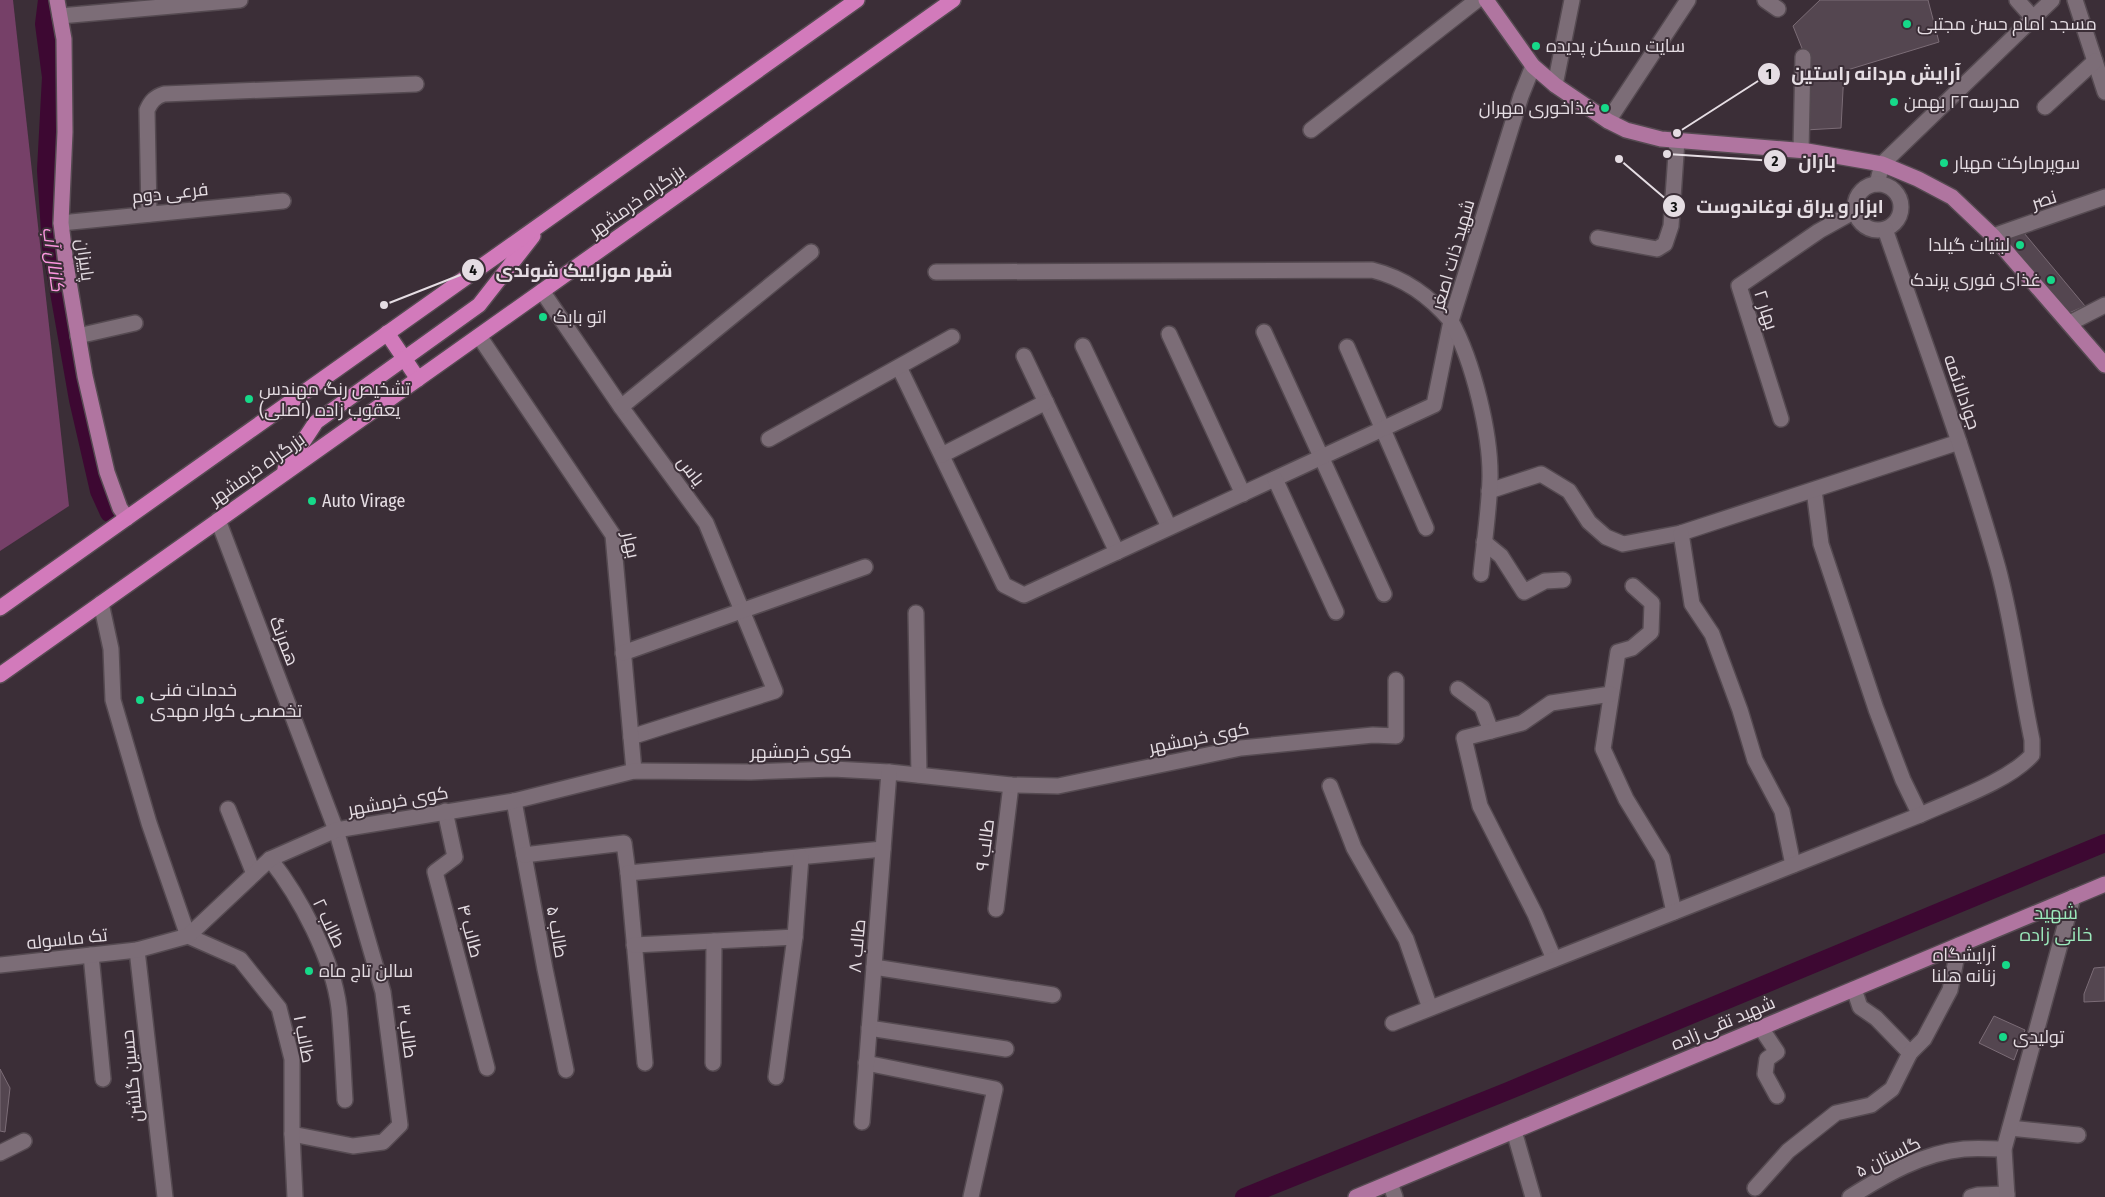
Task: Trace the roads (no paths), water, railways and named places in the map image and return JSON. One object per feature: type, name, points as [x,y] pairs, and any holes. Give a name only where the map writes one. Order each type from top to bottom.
[{"type":"highway","name":"بزرگراه خرمشهر","points":[[0,608],[857,0]]},
{"type":"highway","name":"بزرگراه خرمشهر","points":[[0,675],[952,0]]},
{"type":"highway","points":[[282,475],[316,422],[479,305],[542,223]]},
{"type":"highway","points":[[387,334],[418,379]]},
{"type":"main road","name":"پاییزان","points":[[57,0],[64,39],[66,132],[61,223],[66,264],[78,336],[106,472],[120,508],[127,518]]},
{"type":"main road","points":[[1486,0],[1533,66],[1555,85],[1608,121],[1626,130],[1661,139],[1801,150],[1882,164],[1918,179],[1952,197],[1993,236],[2105,364]]},
{"type":"main road","name":"شهید تقی زاده","points":[[1356,1197],[1392,1190],[1514,1131],[2105,884]]},
{"type":"street","points":[[60,16],[109,6],[141,10],[187,2],[240,0]]},
{"type":"street","points":[[1312,130],[1477,0]]},
{"type":"street","points":[[1555,85],[1572,0]]},
{"type":"street","points":[[1608,121],[1688,0]]},
{"type":"street","points":[[1765,0],[1778,9]]},
{"type":"street","points":[[2017,0],[2033,18]]},
{"type":"street","points":[[1877,184],[1882,164],[2052,0]]},
{"type":"street","points":[[2075,0],[2105,92]]},
{"type":"street","points":[[1801,150],[1803,57]]},
{"type":"street","points":[[2045,107],[2095,61]]},
{"type":"street","name":"شهید ذات اصغر","points":[[1481,574],[1490,479],[1487,442],[1476,390],[1463,344],[1452,321],[1521,96],[1533,66]]},
{"type":"street","points":[[149,214],[147,110],[150,102],[157,97],[164,94],[416,84]]},
{"type":"street","points":[[1598,238],[1657,249],[1665,244],[1671,226],[1677,140]]},
{"type":"street","points":[[1877,184],[1890,187],[1899,197],[1901,210],[1896,222],[1885,230],[1872,230],[1861,223],[1855,212],[1856,198],[1864,188],[1877,184]]},
{"type":"street","name":"نصر","points":[[1993,236],[2105,197]]},
{"type":"street","name":"فرعی دوم","points":[[61,223],[282,201]]},
{"type":"street","name":"بهار ۲","points":[[1781,419],[1739,286],[1820,231],[1855,212]]},
{"type":"street","name":"جوادالائمه","points":[[1885,230],[1959,442],[1998,569],[2032,740],[2032,755],[2023,764],[2005,776],[1920,815]]},
{"type":"street","points":[[620,407],[811,252]]},
{"type":"street","points":[[899,367],[1004,585],[1024,594],[1434,405],[1452,321],[1434,301],[1422,292],[1390,274],[1372,270],[936,272]]},
{"type":"street","name":"یاس","points":[[542,291],[620,407],[706,523],[775,691],[631,737]]},
{"type":"street","points":[[2070,324],[2105,305]]},
{"type":"street","points":[[78,336],[135,323]]},
{"type":"street","points":[[1264,332],[1384,594]]},
{"type":"street","points":[[1169,334],[1243,494]]},
{"type":"street","name":"بهار","points":[[479,336],[613,535],[634,770]]},
{"type":"street","points":[[769,439],[952,337]]},
{"type":"street","points":[[1082,346],[1168,527]]},
{"type":"street","points":[[1347,347],[1426,528]]},
{"type":"street","points":[[1024,356],[1117,552]]},
{"type":"street","points":[[942,455],[1046,402]]},
{"type":"street","points":[[1489,491],[1541,474],[1569,491],[1589,522],[1606,537],[1623,544],[1681,533],[1959,442]]},
{"type":"street","points":[[1275,479],[1336,612]]},
{"type":"street","points":[[1393,1023],[1920,815],[1903,780],[1876,709],[1821,544],[1814,490]]},
{"type":"street","name":"همرنگ","points":[[218,520],[336,830]]},
{"type":"street","points":[[1681,533],[1692,604],[1712,634],[1740,710],[1755,760],[1782,811],[1793,865]]},
{"type":"street","points":[[1484,542],[1501,556],[1524,592],[1545,581],[1564,580]]},
{"type":"street","points":[[624,654],[865,567]]},
{"type":"street","points":[[1633,586],[1652,603],[1651,632],[1632,648],[1618,652],[1602,749],[1626,799],[1662,858],[1674,912]]},
{"type":"street","points":[[101,603],[111,649],[113,700],[149,823],[188,936]]},
{"type":"street","points":[[916,613],[919,775]]},
{"type":"street","name":"کوی خرمشهر","points":[[137,950],[188,936],[270,859],[336,830],[514,800],[634,770],[751,772],[833,769],[889,772],[1011,785],[1058,786],[1242,748],[1373,735],[1396,736],[1396,680]]},
{"type":"street","points":[[1458,689],[1482,707],[1491,731]]},
{"type":"street","points":[[1554,959],[1535,914],[1480,806],[1464,738],[1522,723],[1550,703],[1611,694]]},
{"type":"street","name":"طالب ۸","points":[[862,1122],[889,772]]},
{"type":"street","name":"طالب ۹","points":[[996,909],[1011,785]]},
{"type":"street","points":[[1330,786],[1354,848],[1406,939],[1430,1008]]},
{"type":"street","name":"طالب ۵","points":[[514,800],[566,1070]]},
{"type":"street","points":[[228,809],[254,874]]},
{"type":"street","name":"طالب ۴","points":[[445,811],[455,858],[435,872],[487,1068]]},
{"type":"street","name":"طالب ۳","points":[[292,1134],[353,1146],[383,1142],[400,1125],[382,992],[336,830]]},
{"type":"street","points":[[524,855],[624,843],[645,1063]]},
{"type":"street","points":[[628,873],[883,849]]},
{"type":"street","points":[[776,1077],[795,937],[801,857]]},
{"type":"street","name":"طالب ۲","points":[[270,859],[286,879],[309,921],[321,946],[334,986],[339,1006],[345,1100]]},
{"type":"street","points":[[1972,1197],[1978,1195],[2007,1195],[2004,1149],[2073,898]]},
{"type":"street","name":"طالب ۱","points":[[188,936],[240,959],[279,1008],[292,1059],[292,1134],[295,1197]]},
{"type":"street","points":[[634,945],[795,937]]},
{"type":"street","points":[[713,1063],[714,941]]},
{"type":"street","points":[[1755,1188],[1788,1151],[1836,1113],[1870,1105],[1892,1089],[1910,1053],[1924,1038],[1950,990],[1959,945]]},
{"type":"street","name":"تک ماسوله","points":[[0,965],[137,950]]},
{"type":"street","name":"حسین گلشن","points":[[137,950],[165,1197]]},
{"type":"street","points":[[91,955],[103,1079]]},
{"type":"street","points":[[874,968],[1053,995]]},
{"type":"street","points":[[1854,989],[1860,1007],[1876,1018],[1910,1053]]},
{"type":"street","points":[[869,1028],[1006,1049]]},
{"type":"street","points":[[1761,1028],[1777,1052],[1767,1059],[1765,1074],[1777,1096]]},
{"type":"street","points":[[866,1063],[996,1089],[971,1197]]},
{"type":"street","points":[[2010,1128],[2078,1135]]},
{"type":"street","points":[[1514,1131],[1533,1197]]},
{"type":"street","points":[[0,1152],[24,1141]]},
{"type":"street","name":"گلستان ۵","points":[[1850,1197],[1886,1175],[1916,1161],[1965,1149],[2004,1149]]},
{"type":"waterway","name":"کانال آب","points":[[47,0],[44,24],[51,77],[46,170],[51,247],[78,400],[99,491],[109,513]]},
{"type":"waterway","points":[[1244,1197],[1508,1091],[2105,843]]},
{"type":"place","name":"مسجد امام حسن مجتبی","points":[[1907,24]]},
{"type":"place","name":"سایت مسکن پدیده","points":[[1536,46]]},
{"type":"place","name":"مدرسه۲۲ بهمن","points":[[1894,102]]},
{"type":"place","name":"غذاخوری مهران","points":[[1605,108]]},
{"type":"place","name":"آرایش مردانه راستین","points":[[1677,133]]},
{"type":"place","name":"باران","points":[[1667,154]]},
{"type":"place","name":"ابزار و یراق نوغاندوست","points":[[1619,159]]},
{"type":"place","name":"سوپرمارکت مهیار","points":[[1944,163]]},
{"type":"place","name":"لبنیات گیلدا","points":[[2020,245]]},
{"type":"place","name":"غذای فوری پرندک","points":[[2051,280]]},
{"type":"place","name":"شهر موزاییک شوندی","points":[[384,305]]},
{"type":"place","name":"اتو بابک","points":[[543,317]]},
{"type":"place","name":"تشخیص رنگ مهندس یعقوب زاده (اصلی)","points":[[249,399]]},
{"type":"place","name":"Auto Virage","points":[[312,501]]},
{"type":"place","name":"خدمات فنی تخصصی کولر مهدی","points":[[140,700]]},
{"type":"place","name":"آرایشگاه زنانه هلنا","points":[[2006,965]]},
{"type":"place","name":"سالن تاج ماه","points":[[309,971]]},
{"type":"place","name":"تولیدی","points":[[2003,1037]]},
{"type":"district","name":"شهید خانی زاده","points":[[2056,923]]}]
